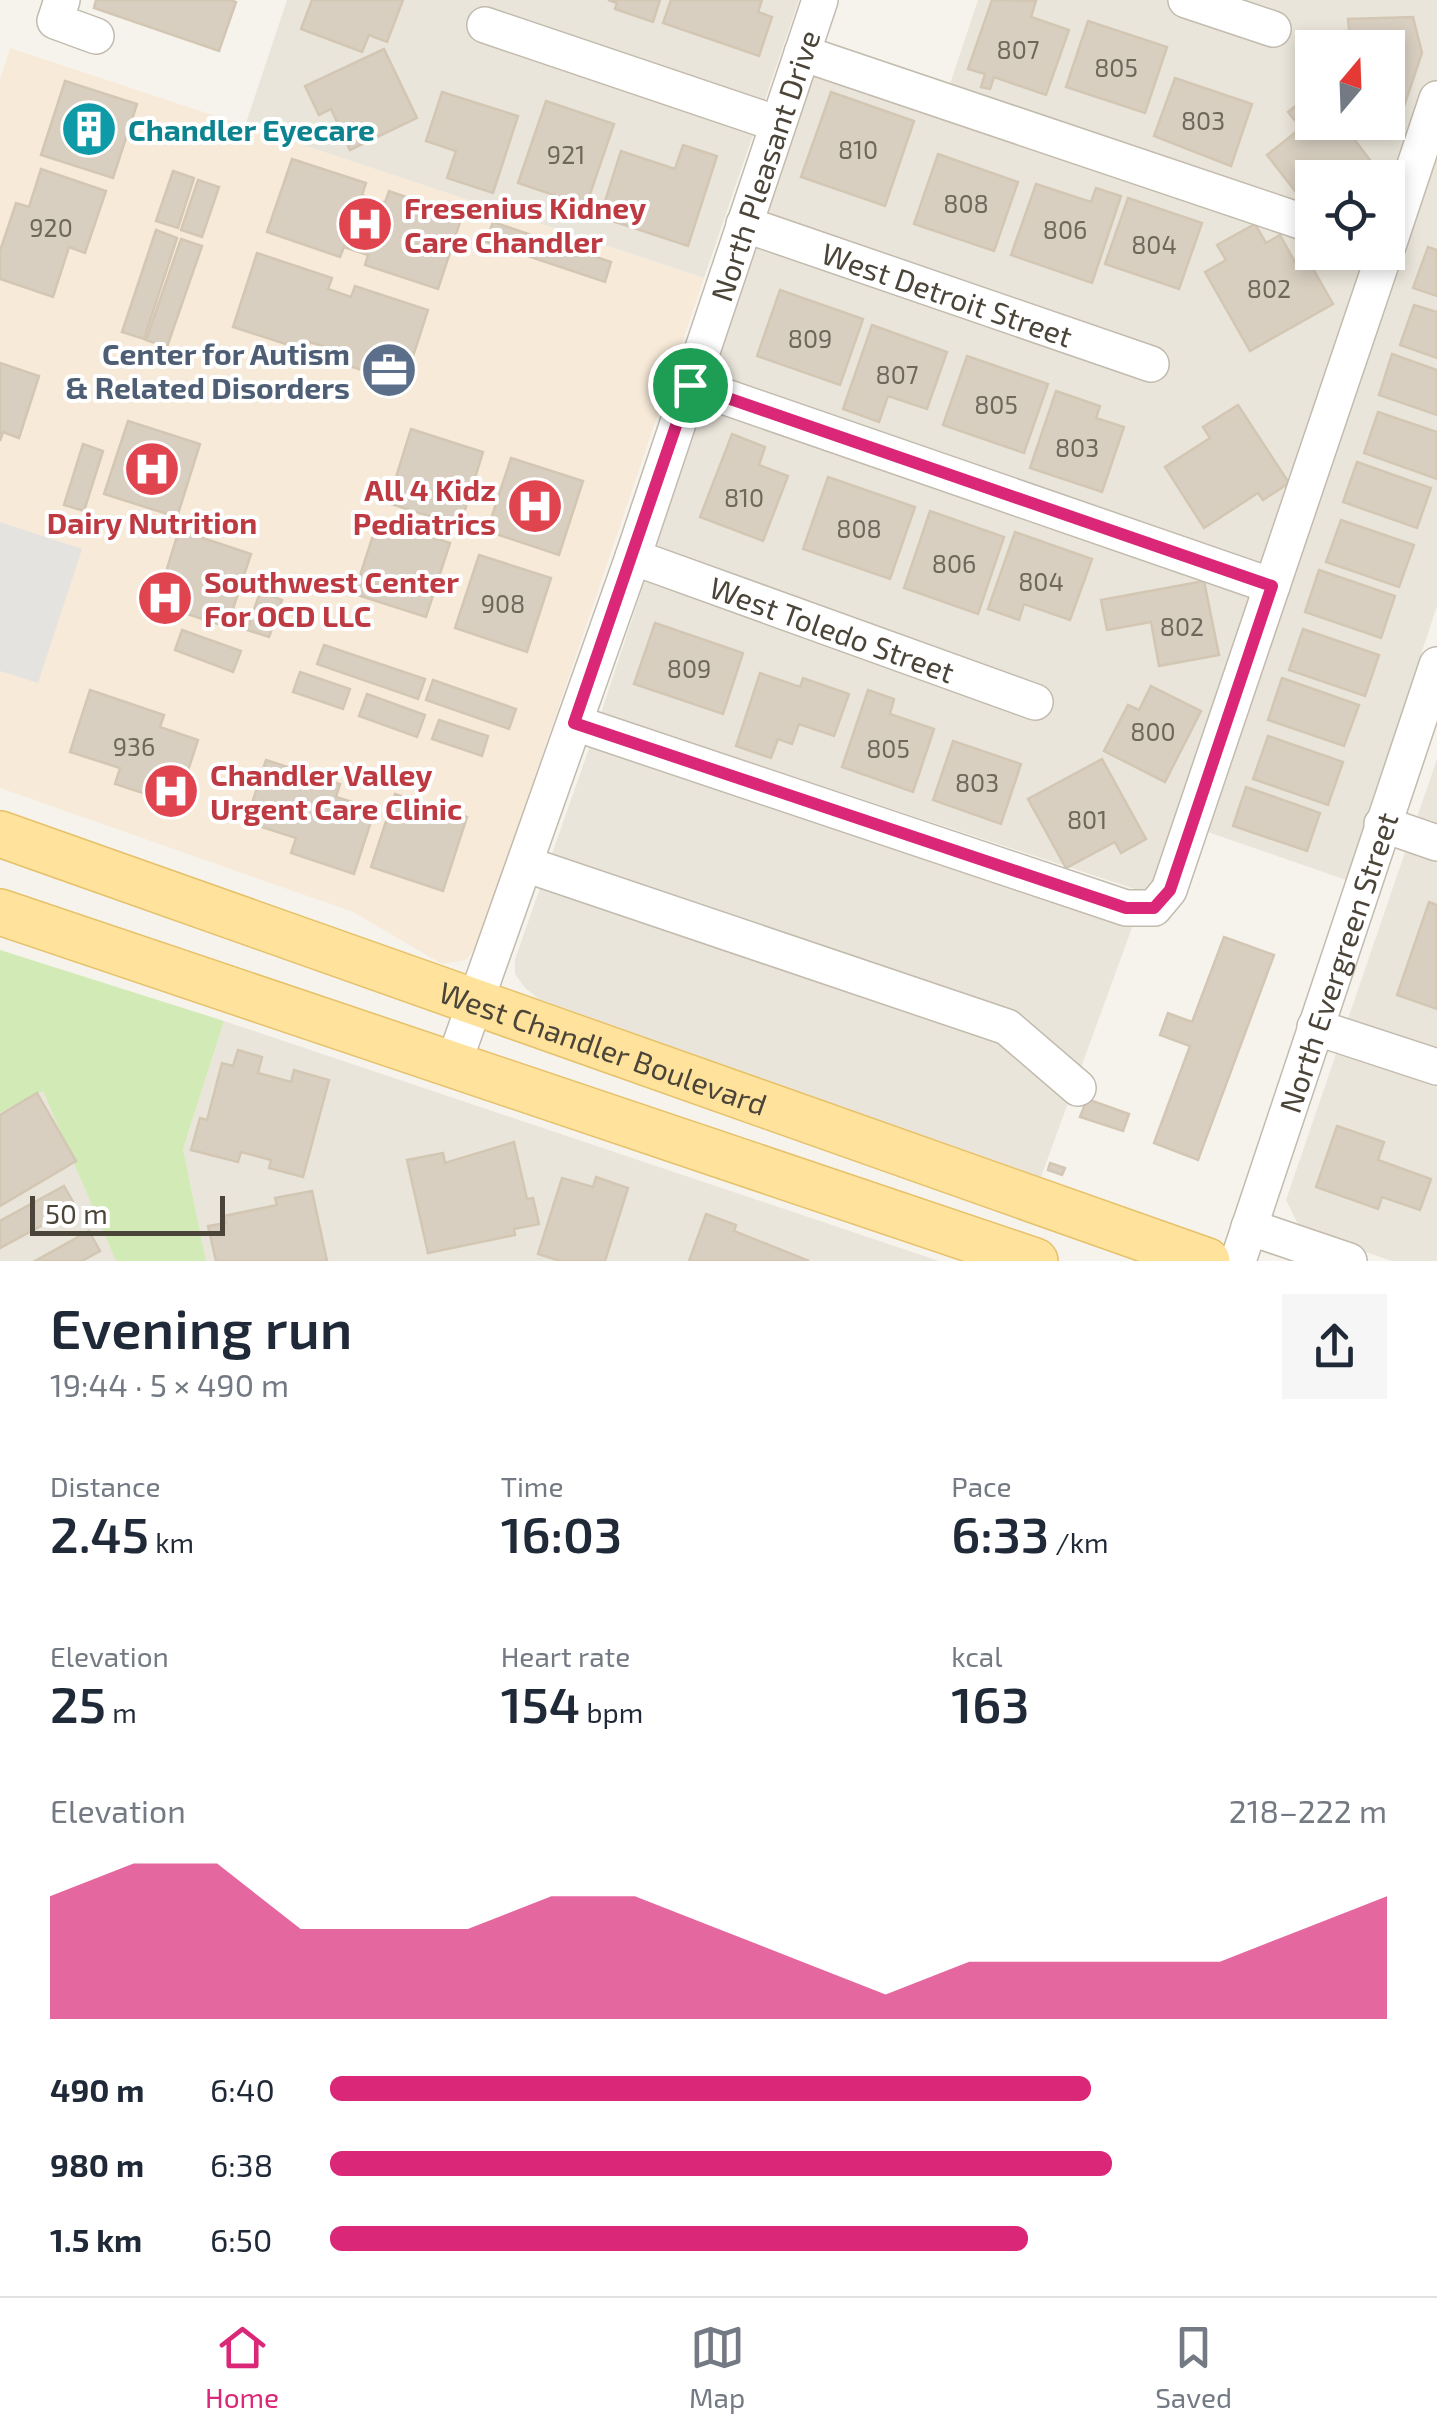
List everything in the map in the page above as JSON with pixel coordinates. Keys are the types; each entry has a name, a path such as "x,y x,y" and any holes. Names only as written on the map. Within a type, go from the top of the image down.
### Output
{"main road":[{"name":"West Chandler Boulevard","path":"0,834 1207,1261"},
{"name":"West Chandler Boulevard","path":"0,912 1035,1261"}],"street":[{"path":"62,0 56,21 96,36"},
{"name":"North Pleasant Drive","path":"453,1065 633,556 820,0"},
{"path":"1186,0 1273,29"},
{"path":"484,25 778,124"},
{"path":"802,53 1295,219"},
{"path":"1405,193 1437,99"},
{"name":"West Detroit Street","path":"744,224 1151,364"},
{"path":"574,723 1126,908 1154,908 1170,890 1379,270"},
{"path":"690,385 1272,586"},
{"name":"West Toledo Street","path":"633,556 1035,702"},
{"name":"North Evergreen Street","path":"1238,1261 1437,665"},
{"path":"1382,824 1437,843"},
{"path":"526,864 1006,1026 1078,1088"},
{"path":"1315,1026 1437,1067"},
{"path":"1249,1228 1348,1261"}],"shaded area":[{"path":"287,0 799,0 704,278 245,126"},
{"path":"978,0 1437,0 1437,606 1346,880 1179,822 1150,894 601,713 822,44 949,87"},
{"path":"10,48 704,278 479,942 466,960 442,964 353,912 0,788 0,79"},
{"path":"0,522 82,549 38,683 0,671"},
{"path":"592,740 1133,925 1041,1177 539,999 525,988 515,974 515,959"},
{"path":"1437,759 1437,1261 1392,1261 1301,1230 1286,1200"},
{"path":"224,1021 939,1261 206,1261 183,1149"},
{"path":"43,1091 116,1261 0,1261 0,1113"}],"green space":[{"path":"0,950 224,1021 183,1149 206,1261 116,1261 43,1091 0,1113"}],"building":[{"path":"96,0 236,2 219,51 94,8"},
{"path":"312,0 403,0 387,42 369,35 362,52 301,29"},
{"path":"608,0 660,0 653,22 615,9 617,3"},
{"path":"671,0 762,0 758,12 772,17 759,56 663,23"},
{"path":"992,0 1036,1 1031,17 1069,30 1046,95 994,77 990,89 981,87 985,74 968,69"},
{"path":"1413,17 1422,53 1405,103 1405,30 1349,30 1348,19"},
{"path":"1088,21 1167,47 1145,113 1066,87"},
{"path":"384,49 417,118 350,150 331,109 319,115 305,86"},
{"path":"1175,78 1252,104 1231,166 1154,136"},
{"name":"Chandler Eyecare","path":"65,81 137,104 113,178 41,155"},
{"path":"442,92 518,116 493,193 447,178 456,151 426,141"},
{"path":"831,92 914,121 885,206 801,177"},
{"path":"546,101 614,124 586,206 518,183"},
{"path":"1295,133 1295,140 1355,140 1370,160 1295,160 1295,191 1267,155"},
{"path":"683,145 717,156 688,246 600,217 621,151 675,169"},
{"path":"938,154 1018,182 994,251 914,224"},
{"name":"Fresenius Kidney Care Chandler","path":"292,159 366,183 362,195 385,203 389,191 462,216 438,289 365,265 368,255 344,247 340,257 267,232"},
{"path":"41,169 106,191 85,253 69,247 53,297 0,279 0,251 16,203 29,207"},
{"path":"173,171 194,178 178,228 156,221"},
{"path":"198,180 219,187 202,237 181,230"},
{"path":"1036,184 1091,202 1096,188 1121,196 1092,283 1011,255"},
{"path":"1128,198 1202,223 1179,289 1105,264"},
{"path":"493,222 611,262 605,282 486,242"},
{"path":"1255,224 1266,243 1280,235 1295,262 1295,270 1314,270 1333,304 1250,351 1205,272 1226,260 1217,245"},
{"path":"156,230 177,238 144,339 122,332"},
{"path":"181,239 202,246 167,347 146,340"},
{"path":"1428,247 1437,250 1437,296 1413,288"},
{"path":"257,253 332,278 328,289 351,297 355,286 428,310 404,384 331,360 334,350 310,342 307,351 233,327"},
{"path":"780,290 863,319 840,385 757,356"},
{"path":"1414,305 1437,312 1437,358 1400,345"},
{"path":"872,325 947,352 927,409 888,396 879,422 843,409"},
{"path":"1392,354 1437,370 1437,415 1379,395"},
{"path":"967,356 1048,384 1024,453 943,425"},
{"path":"0,363 39,376 19,438 3,432 0,441"},
{"path":"1056,391 1100,406 1096,418 1124,427 1102,492 1030,468"},
{"path":"1238,405 1289,483 1263,500 1258,493 1204,528 1165,467 1210,438 1203,427"},
{"path":"1378,412 1437,432 1437,479 1364,453"},
{"name":"Dairy Nutrition","path":"128,421 200,444 177,517 104,494"},
{"path":"411,429 483,452 460,526 388,503"},
{"path":"732,434 765,447 759,465 788,476 763,541 700,517"},
{"path":"83,444 103,451 84,511 64,505"},
{"name":"All 4 Kidz Pediatrics","path":"511,458 583,481 559,555 487,531"},
{"path":"1357,462 1431,488 1417,528 1343,502"},
{"path":"828,477 915,507 890,579 803,549"},
{"path":"930,511 1004,537 978,614 904,588"},
{"path":"378,520 450,543 426,617 354,594"},
{"path":"1341,520 1414,545 1399,587 1326,562"},
{"path":"179,530 251,554 227,627 156,604"},
{"path":"1015,532 1092,559 1070,620 1024,604 1019,620 988,609"},
{"path":"479,555 551,578 527,652 455,628"},
{"path":"1319,570 1395,596 1381,638 1305,612"},
{"path":"1204,581 1219,655 1159,666 1151,622 1107,630 1101,600"},
{"path":"260,592 282,600 269,637 247,630"},
{"path":"655,623 743,653 723,714 634,684"},
{"path":"1303,629 1379,655 1365,696 1289,670"},
{"path":"182,630 241,651 233,672 175,650"},
{"path":"324,645 425,679 418,699 317,664"},
{"path":"300,672 350,689 343,709 293,692"},
{"path":"760,673 800,687 803,678 849,694 834,736 799,724 792,744 778,739 771,758 736,746"},
{"path":"1282,678 1359,705 1344,746 1268,720"},
{"path":"433,680 516,709 509,729 426,700"},
{"path":"1151,686 1201,711 1165,782 1104,751 1128,705 1139,710"},
{"path":"90,690 164,715 160,727 198,740 177,804 115,784 120,768 70,752"},
{"path":"868,690 894,699 890,714 934,729 913,792 842,767"},
{"path":"367,694 425,715 417,737 359,716"},
{"path":"439,720 488,736 482,756 432,739"},
{"path":"1268,736 1343,762 1328,805 1253,779"},
{"path":"953,741 1021,764 1001,824 933,800"},
{"path":"1102,759 1146,839 1121,853 1115,842 1066,868 1028,799"},
{"path":"266,760 340,784 336,797 375,809 354,874 291,853 296,838 246,822"},
{"path":"1246,787 1320,813 1307,851 1233,826"},
{"path":"395,794 467,817 443,891 371,867"},
{"path":"1429,902 1437,905 1437,1009 1397,995"},
{"path":"1224,937 1274,955 1198,1160 1154,1143 1190,1046 1160,1035 1168,1013 1192,1022"},
{"path":"238,1050 262,1057 258,1073 291,1082 294,1070 329,1080 303,1177 269,1168 271,1160 241,1152 238,1162 191,1150 200,1118 207,1120 222,1063 233,1066"},
{"path":"37,1093 76,1161 0,1206 0,1115"},
{"path":"1087,1099 1129,1114 1123,1131 1080,1117"},
{"path":"1337,1126 1384,1142 1378,1160 1431,1179 1420,1210 1382,1197 1378,1209 1316,1187"},
{"path":"514,1142 527,1199 533,1198 539,1224 514,1229 515,1235 428,1253 407,1160 443,1153 445,1163"},
{"path":"1050,1163 1065,1168 1062,1175 1048,1170"},
{"path":"596,1177 628,1188 605,1261 560,1261 538,1254 562,1178 593,1187"},
{"path":"64,1186 76,1207 0,1248 0,1221"},
{"path":"312,1191 327,1261 216,1261 208,1226 226,1223 224,1216 277,1205 275,1198"},
{"path":"706,1214 736,1225 734,1231 809,1261 689,1261"},
{"path":"89,1231 100,1251 82,1261 35,1261"}],"place":[{"name":"Chandler Eyecare","path":"89,129"},
{"name":"Fresenius Kidney Care Chandler","path":"365,224"},
{"name":"Center for Autism & Related Disorders","path":"389,370"},
{"name":"Dairy Nutrition","path":"152,469"},
{"name":"All 4 Kidz Pediatrics","path":"535,506"},
{"name":"Southwest Center For OCD LLC","path":"165,598"},
{"name":"Chandler Valley Urgent Care Clinic","path":"171,791"}],"route":[{"path":"690,385 1272,586 1170,890 1154,908 1126,908 574,723 690,385"}]}
